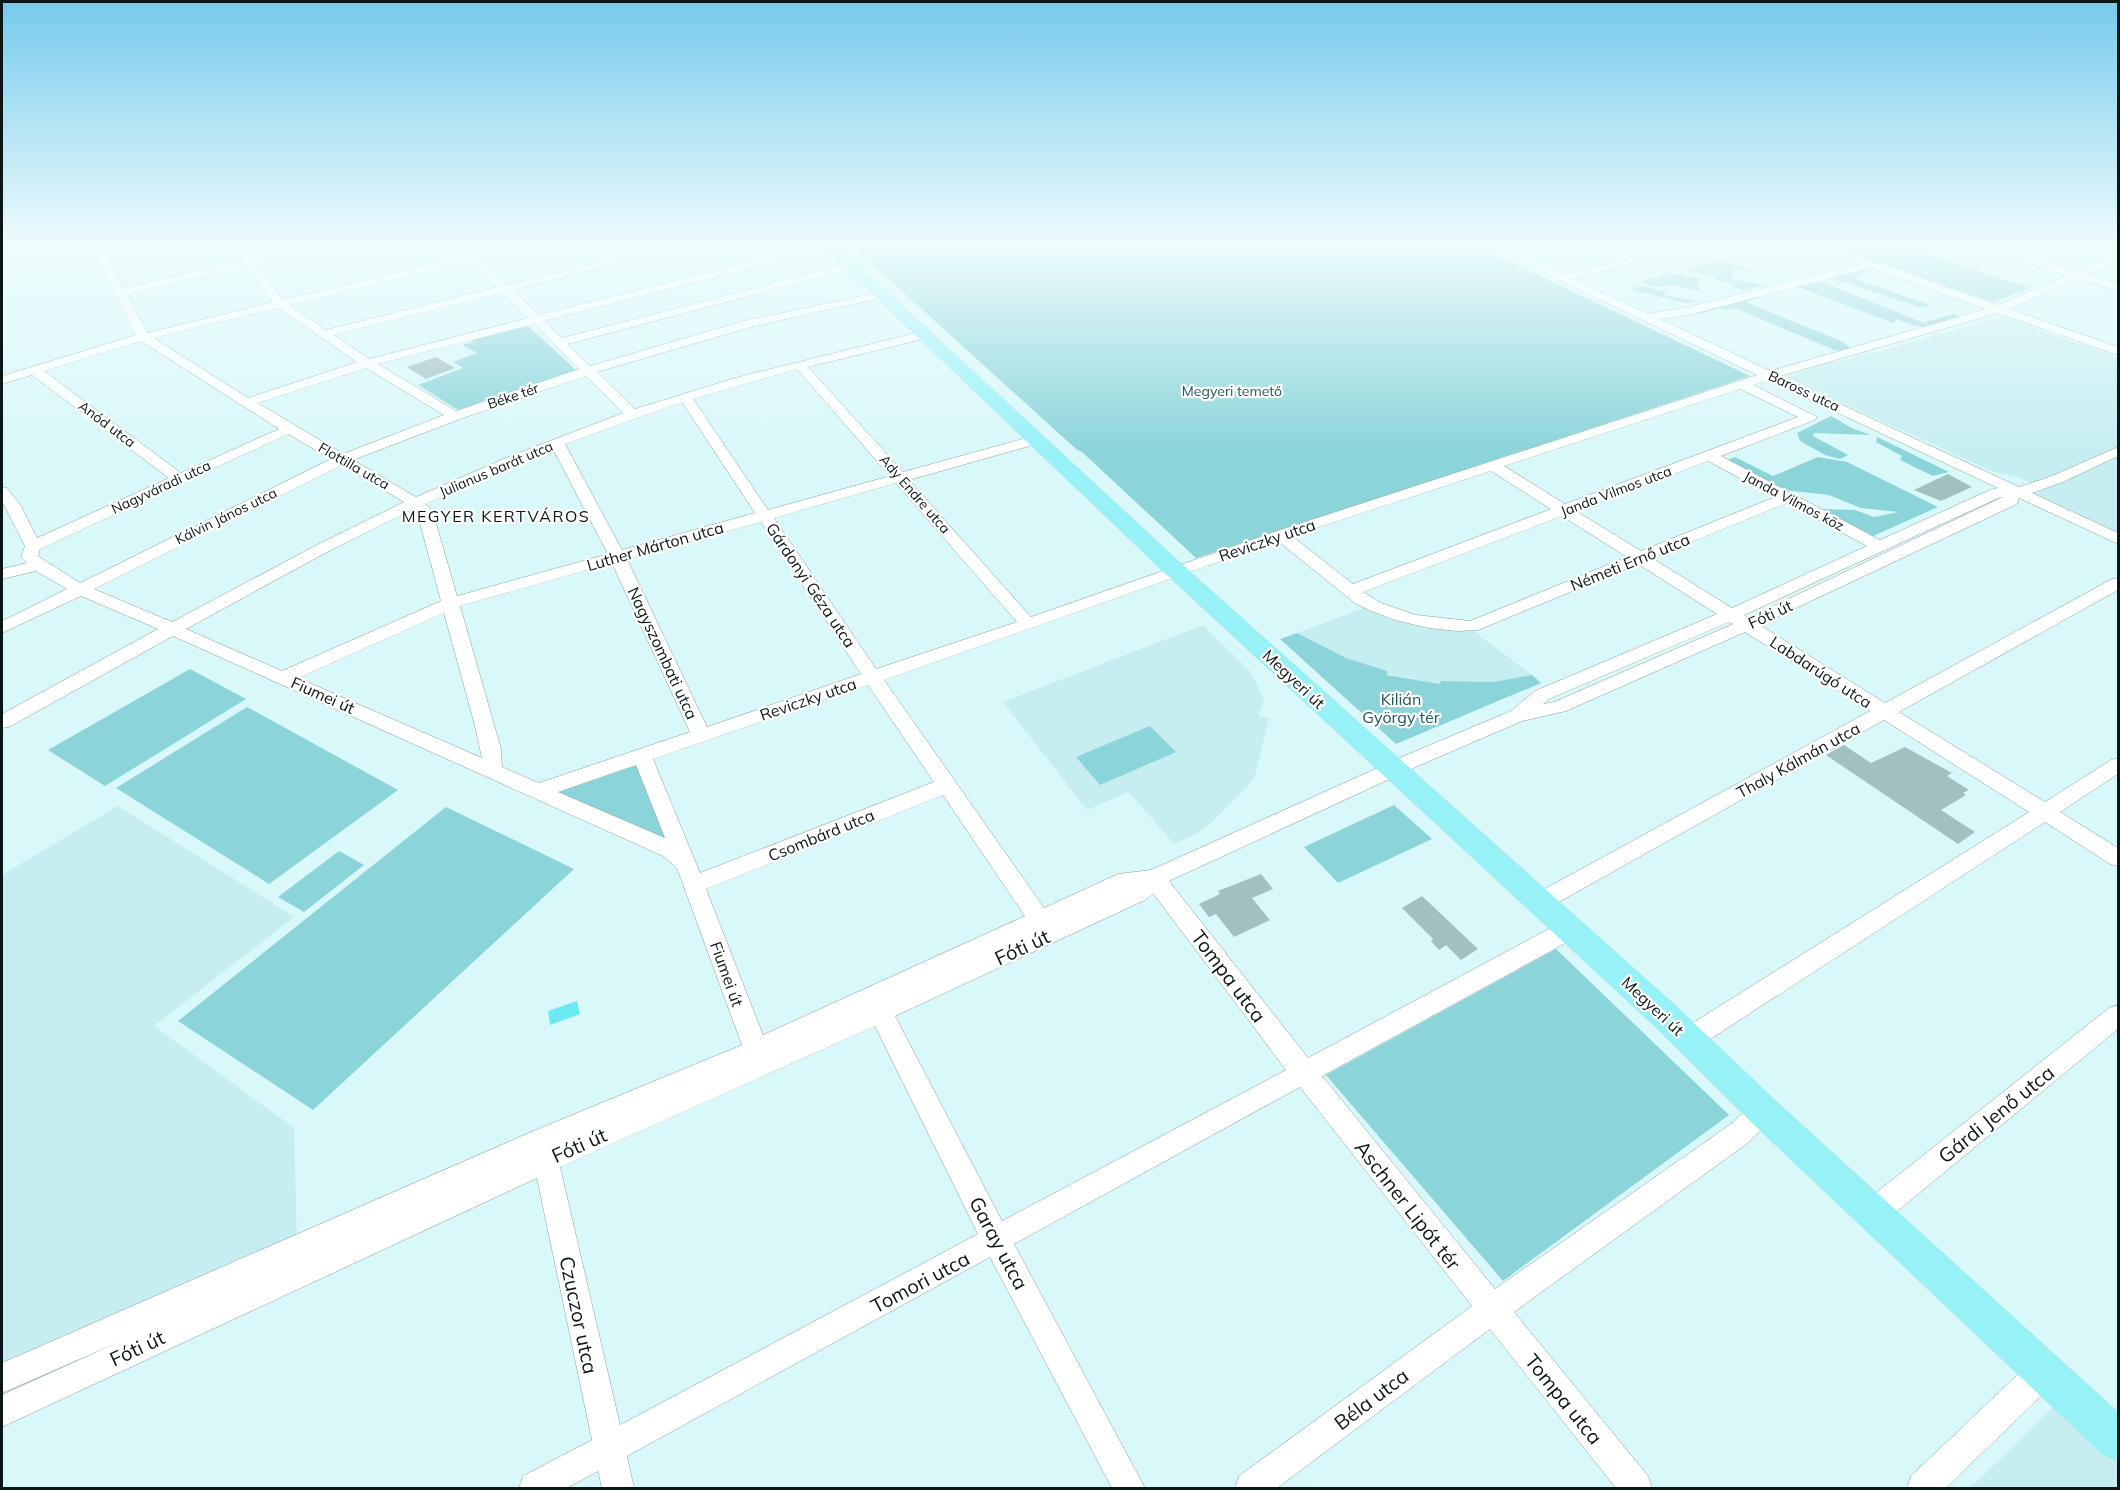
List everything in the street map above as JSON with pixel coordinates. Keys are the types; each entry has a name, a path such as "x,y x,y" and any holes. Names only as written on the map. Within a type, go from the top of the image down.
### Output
{"main road":[{"name":"Megyeri út","path":"901,314 1176,571 1689,1039 1762,1111 2045,1370 2118,1440"}],"street":[{"path":"131,314 143,337"},
{"path":"2,380 143,337 240,314"},
{"path":"294,314 367,363 455,416"},
{"path":"324,334 404,314"},
{"path":"529,314 632,414"},
{"path":"245,402 367,363 560,314"},
{"path":"558,343 670,314"},
{"path":"587,371 748,324 796,314"},
{"name":"Baross utca","path":"1637,314 2013,494 2118,539"},
{"path":"1647,318 1673,314"},
{"name":"Reviczky utca","path":"538,791 873,678 1280,535 1769,375 1982,314"},
{"path":"2016,314 2118,351"},
{"name":"Julianus barát utca","path":"2,723 322,548 415,503 557,443 632,414 685,397 801,365 924,335"},
{"name":"Flottilla utca","path":"143,337 289,429 415,503 424,512 452,603 490,742 492,771"},
{"path":"2106,346 2118,341"},
{"name":"Ady Endre utca","path":"801,365 1028,624"},
{"name":"Anód utca","path":"34,370 180,479"},
{"name":"Béke tér","path":"455,416 587,371"},
{"name":"Janda Vilmos utca","path":"1350,591 1810,417 1741,384"},
{"name":"Gárdonyi Géza utca","path":"685,397 873,678 1040,920"},
{"name":"Kálvin János utca","path":"2,628 343,459 455,416"},
{"name":"Nagyváradi utca","path":"33,546 289,429"},
{"name":"Luther Márton utca","path":"284,677 452,603 1035,440"},
{"name":"Nagyszombati utca","path":"557,443 617,556 701,735"},
{"name":"Fóti út","path":"1517,716 1542,695 1730,615 1995,493 2013,494 2060,477 2118,450"},
{"name":"Janda Vilmos köz","path":"1710,456 1879,546"},
{"name":"Labdarúgó utca","path":"1493,466 2118,858"},
{"path":"2,491 13,506 33,546 29,557 39,565"},
{"name":"Fóti út","path":"2,1378 543,1150 876,1004 1137,894 1154,878 1393,769 1517,716 1559,707 1746,625 2012,501 2013,494"},
{"name":"Németi Ernő utca","path":"1350,591 1376,608 1407,619 1437,625 1472,626 1788,497"},
{"path":"1280,535 1350,591"},
{"path":"2,574 39,565"},
{"name":"Fiumei út","path":"39,565 82,588 174,630 659,843 671,850 690,875"},
{"name":"Thaly Kálmán utca","path":"1540,902 2118,583"},
{"name":"Fiumei út","path":"642,755 756,1050"},
{"path":"1689,1039 1749,1003 2118,765"},
{"name":"Csombárd utca","path":"690,875 947,785"},
{"name":"Fóti út","path":"2,1411 756,1050 876,1004 1040,920 1126,880 1154,878"},
{"name":"Tompa utca","path":"1154,878 1304,1073"},
{"path":"1304,1073 1570,929"},
{"name":"Garay utca","path":"876,1004 997,1241 1129,1488"},
{"name":"Gárdi Jenő utca","path":"1873,1213 2118,1015"},
{"name":"Tomori utca","path":"535,1488 997,1241 1304,1073"},
{"name":"Aschner Lipót tér","path":"1304,1073 1491,1310"},
{"path":"1491,1310 1740,1133 1762,1111"},
{"name":"Czuczor utca","path":"543,1150 618,1488"},
{"name":"Tompa utca","path":"1491,1310 1636,1488"},
{"name":"Béla utca","path":"1251,1488 1491,1310"},
{"path":"1923,1488 2045,1370"}],"shaded area":[{"path":"2003,317 2118,358 2118,536 2030,496 2045,489 2015,476 1994,472 1786,377 1829,362 1839,362"},
{"path":"1364,608 1415,626 1449,631 1472,630 1532,675 1494,682 1441,681 1441,684 1386,674 1387,671 1346,658 1297,633"},
{"path":"1203,625 1250,671 1264,699 1258,716 1269,718 1254,779 1212,822 1195,834 1174,844 1129,792 1087,810 1003,702"},
{"path":"118,806 294,917 154,1026 294,1128 298,1285 2,1424 2,875"},
{"path":"577,1001 580,1014 550,1025 548,1011"},
{"path":"2078,1375 2118,1411 2118,1488 1970,1488 2046,1415"}],"green space":[{"name":"Megyeri temető","path":"927,314 1619,314 1750,376 1196,558 1082,452"},
{"path":"1748,314 1774,314 1841,341 1851,348 1840,351"},
{"path":"1868,314 1900,314 1929,325 1924,322 1954,314 1964,318 1923,327 1897,319 1893,323"},
{"path":"527,325 576,370 460,411 418,385 463,368 453,362 477,353 462,345 473,342 472,339"},
{"path":"1831,416 1852,428 1871,435 1814,433 1813,436 1848,455 1840,459 1825,455 1800,441 1797,433"},
{"path":"1877,437 1949,472 1933,476 1900,460 1902,456 1876,442"},
{"path":"1735,457 1773,476 1818,457 1847,462 1938,507 1873,536 1822,509 1855,510 1874,517 1899,512 1861,508 1829,495 1784,490 1728,460"},
{"name":"Kilián György tér","path":"1297,633 1346,658 1387,671 1387,675 1440,684 1441,681 1494,682 1532,675 1541,683 1396,744 1280,639"},
{"path":"190,669 246,699 105,786 48,750"},
{"path":"247,707 398,790 269,884 116,788"},
{"path":"1150,726 1176,752 1100,785 1076,757"},
{"path":"642,755 672,830 659,843 538,791"},
{"path":"1394,805 1432,839 1338,883 1304,847"},
{"path":"446,807 574,869 313,1110 178,1021"},
{"path":"339,851 364,865 304,912 278,897"},
{"path":"1556,949 1729,1115 1503,1281 1326,1075"}],"building":[{"path":"436,357 455,368 426,379 407,367"},
{"path":"1948,474 1972,487 1941,501 1914,490"},
{"path":"1844,745 1871,763 1905,747 1952,773 1947,776 1969,790 1963,793 1966,795 1941,810 1975,832 1958,844 1826,755"},
{"path":"1261,874 1273,889 1252,898 1270,920 1234,937 1216,914 1209,917 1199,904 1220,894 1218,891"},
{"path":"1422,896 1478,949 1461,960 1446,945 1439,950 1431,941 1433,939 1402,908"}],"district":[{"name":"MEGYER KERTVÁROS","path":"496,516"}]}
